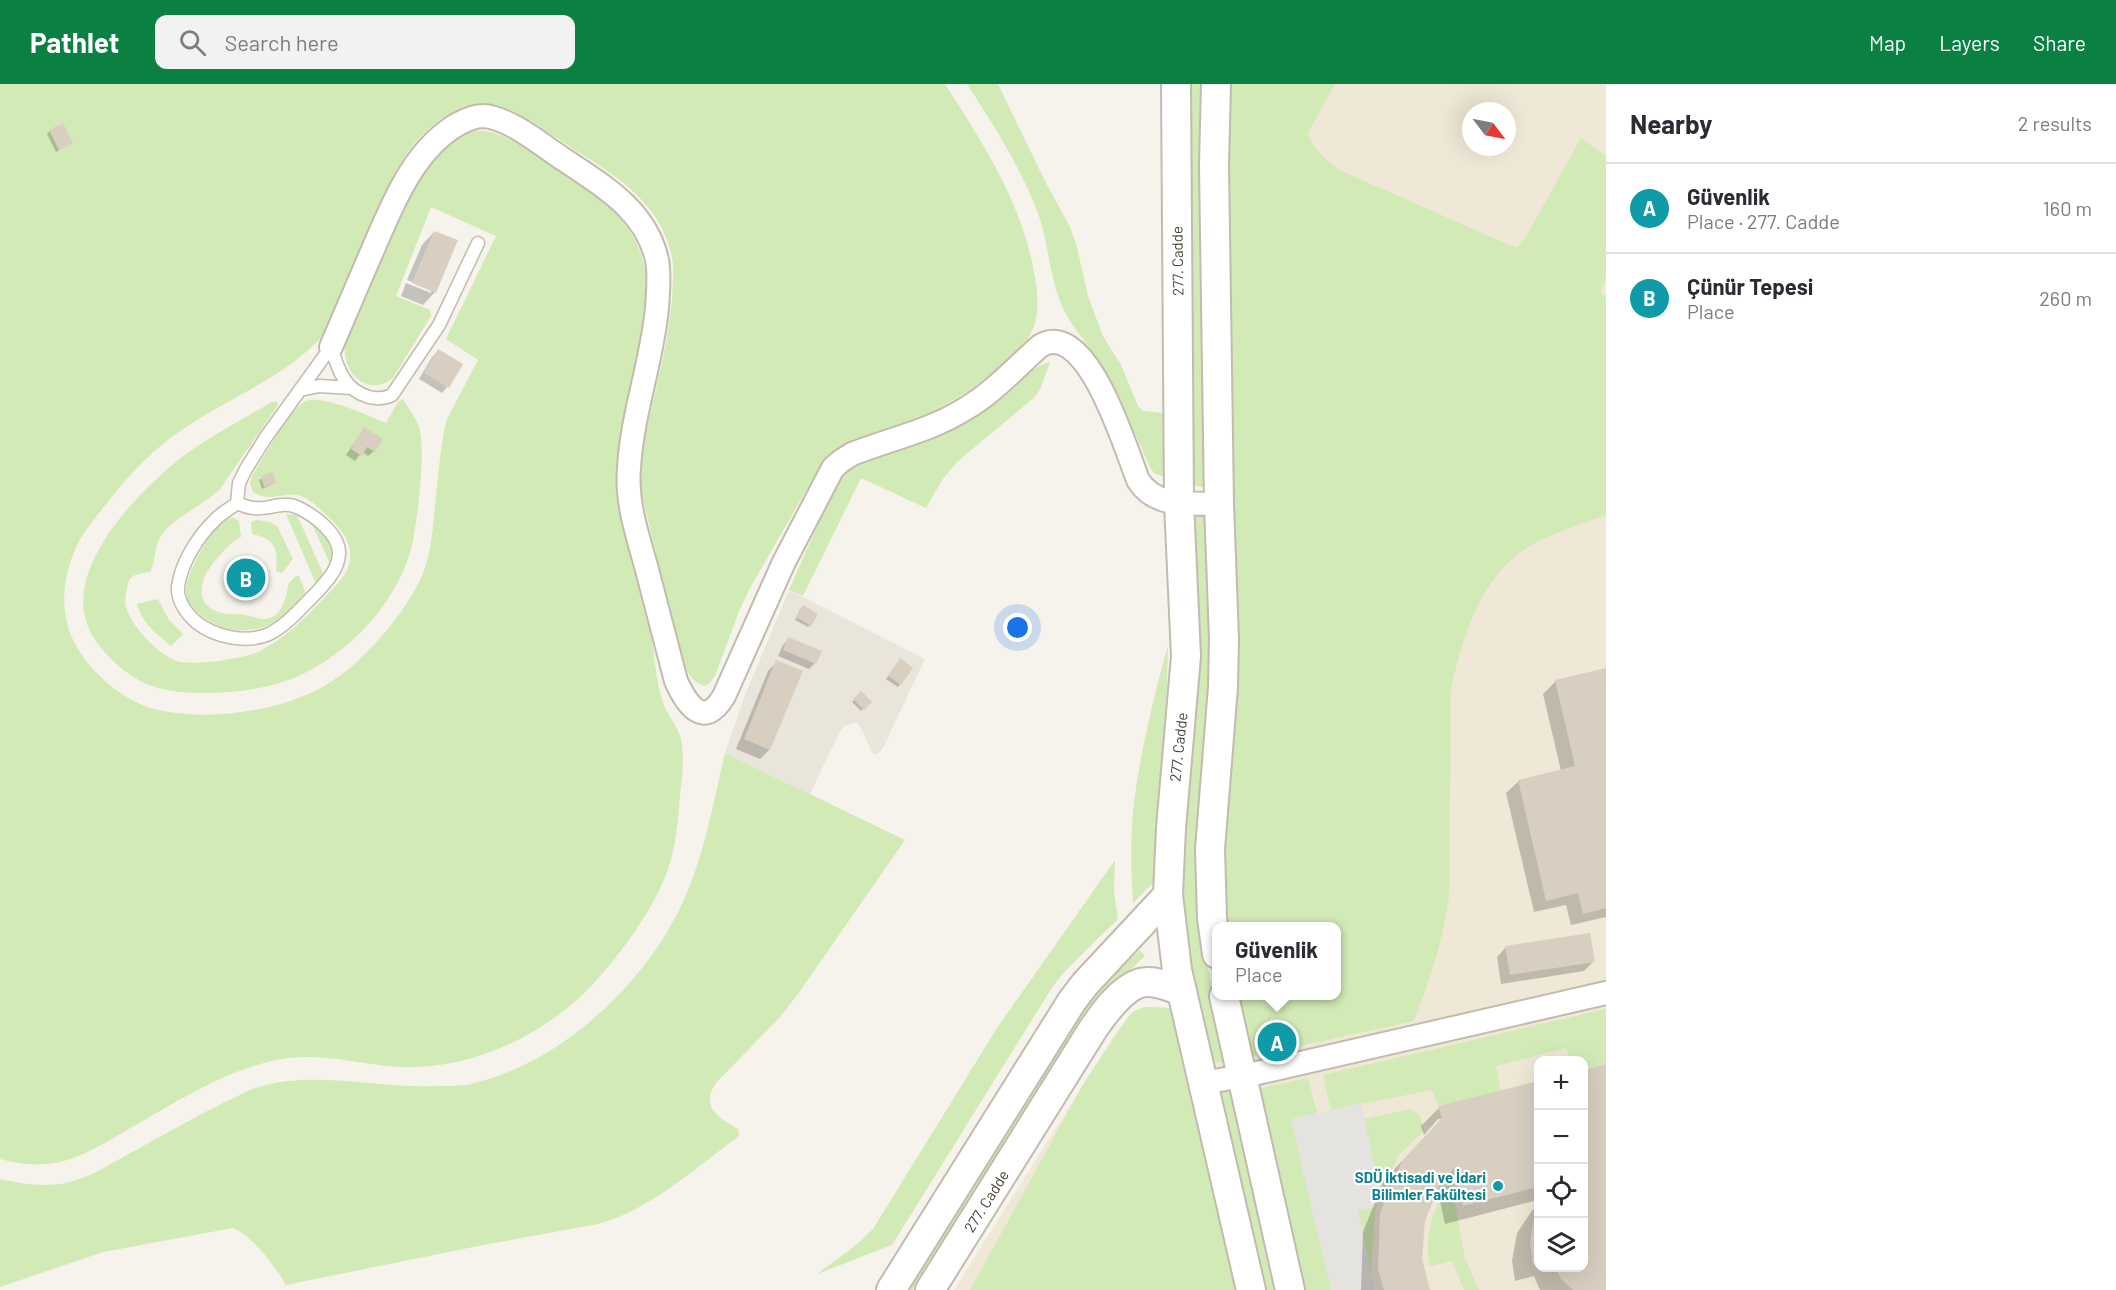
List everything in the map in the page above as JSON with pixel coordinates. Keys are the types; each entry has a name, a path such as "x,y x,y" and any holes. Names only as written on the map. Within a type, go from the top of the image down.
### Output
{"street":[{"path":"1167,84 1175,98"},
{"path":"1214,922 1210,880 1212,819 1224,663 1219,504 1214,165 1216,84"},
{"name":"277. Cadde","path":"930,1290 1107,1010 1125,992 1140,983 1154,983 1182,991 1177,970 1168,895 1170,828 1185,657 1179,502 1175,98"},
{"path":"331,347 390,212 407,179 438,138 466,120 476,116 486,116 509,125 621,199 641,224 656,258 659,275 654,337 630,448 628,471 632,514 676,681 684,699 690,706 706,713 718,706 724,696 784,562 833,468 852,454 937,424 966,409 1048,340 1059,341 1079,356 1106,396 1143,488 1158,499 1219,504"},
{"path":"891,1290 1072,1001 1168,895"},
{"path":"1182,991 1251,1290"},
{"path":"1203,1083 1606,993"},
{"path":"1225,1000 1290,1290"}],"lane":[{"path":"331,347 338,370 344,381 352,388 372,398 385,398 392,395 439,325 478,243"},
{"path":"237,503 254,508 284,504 300,508 332,534 339,553 335,569 314,595 283,624 268,634 254,637 232,637 204,628 185,610 178,597 183,570 200,537 216,519 237,503 239,483 246,469 266,436 331,347"},
{"path":"300,390 319,386 352,388"}],"shaded area":[{"path":"1225,84 1606,84 1606,1290 954,1290 1115,1034 1136,1010 1156,1007 1186,1009 1291,1000 1341,1000 1341,922 1336,922"},
{"path":"789,590 925,659 882,750 873,754 856,722 845,726 839,733 810,794 725,753 745,695"},
{"path":"1361,1103 1381,1196 1377,1206 1358,1211 1375,1290 1331,1290 1291,1119"}],"green space":[{"path":"0,84 945,84 988,153 1011,200 1029,250 1037,299 1037,314 1030,335 1001,366 944,406 904,425 852,443 829,458 818,470 750,588 715,676 710,683 704,686 690,676 678,649 641,490 642,452 671,313 673,267 667,239 649,208 609,172 515,112 495,105 472,105 450,114 429,128 413,145 392,180 324,334 286,368 195,421 154,452 118,489 77,545 65,583 67,622 77,647 91,667 120,693 154,709 196,715 265,708 287,702 326,685 354,664 381,637 405,606 422,576 430,546 447,419 478,360 446,339 496,236 431,207 396,296 430,310 431,316 393,378 385,383 369,385 362,382 355,377 346,362 345,348 349,334 383,252 415,187 434,160 453,140 472,131 483,131 508,138 533,152 579,182 616,213 635,240 645,271 647,289 644,329 623,428 624,522 649,622 656,675 666,709 681,739 683,767 671,860 652,904 627,943 584,994 551,1021 530,1034 485,1054 437,1065 388,1066 318,1057 276,1060 220,1079 76,1157 56,1163 41,1164 0,1159"},
{"path":"967,84 998,84 1070,227 1088,296 1103,336 1121,365 1138,406 1143,411 1163,413 1164,477 1154,473 1150,467 1109,379 1066,314 1056,290 1042,226 1031,196 1006,147"},
{"path":"1191,84 1203,84 1205,483 1202,487 1192,483"},
{"path":"1225,84 1335,84 1308,133 1313,145 1322,156 1344,172 1516,248 1523,242 1581,138 1606,156 1606,279 1601,293 1606,297 1606,515 1541,540 1515,557 1500,571 1488,588 1469,625 1451,687 1449,897 1435,960 1414,1021 1285,1049 1282,1032 1269,1034 1272,1052 1250,1057 1237,1000 1341,1000 1341,922 1225,922 1222,896"},
{"path":"1050,362 1035,397 957,462 942,480 926,508 861,478 803,596 789,590 836,483 844,472 853,466 929,439 958,426 972,418 1032,370"},
{"path":"403,399 418,424 421,437 421,480 414,535 408,559 383,606 345,647 323,663 276,684 261,688 206,693 169,690 138,680 110,658 98,644 86,620 84,596 89,571 101,546 117,522 135,500 172,465 196,447 272,402 277,402 278,405 220,489 172,524 161,536 150,572 131,578 125,602 129,615 145,638 166,656 181,662 218,661 255,653 273,644 293,629 345,574 349,564 349,545 332,520 310,501 295,495 266,497 253,492 250,484 252,476 292,413 306,401 323,400 334,403 386,423 398,402"},
{"path":"286,514 297,515 324,575 316,584"},
{"path":"1197,516 1206,516 1213,636 1202,922 1212,1000 1215,1000 1227,1059 1224,1062 1214,1063 1190,970 1182,891 1185,808 1199,667 1200,633 1194,521"},
{"path":"232,517 239,521 241,537 223,552 209,569 201,592 206,605 224,614 241,614 264,619 275,616 279,612 288,584 296,576 299,576 305,591 302,599 292,609 261,628 238,630 216,624 197,612 187,598 187,581 202,549 217,527"},
{"path":"257,520 270,522 277,526 293,559 282,573 276,571 276,551 271,542 252,534 251,522"},
{"path":"312,524 329,542 333,553 331,566"},
{"path":"158,599 169,620 183,634 171,646 146,622 137,604"},
{"path":"1168,645 1153,883 1133,903 1131,852 1134,802 1148,723"},
{"path":"725,753 905,840 798,994 780,1017 716,1083 710,1099 711,1105 718,1116 738,1129 739,1136 672,1187 635,1209 598,1224 286,1285 256,1245 233,1228 103,1252 0,1287 0,1179 43,1185 77,1180 255,1088 299,1080 414,1086 466,1085 501,1075 536,1059 569,1038 600,1013 627,985 652,955 672,923 688,890 700,856"},
{"path":"1115,860 1114,890 1118,919 1066,970 1053,986 892,1245 817,1274 856,1245 873,1229 997,1028"},
{"path":"1140,950 1145,956 1093,1005 1080,1022 913,1290 905,1288 1087,1001"},
{"path":"1145,1007 1170,1008 1235,1290 970,1290 1084,1083 1129,1016"},
{"path":"1606,1009 1606,1064 1588,1069 1588,1056 1569,1056 1566,1048 1534,1056 1496,1066 1501,1091 1438,1106 1432,1090 1331,1110 1323,1075"},
{"path":"1308,1078 1317,1113 1291,1119 1331,1290 1303,1290 1257,1089"},
{"path":"1217,1088 1233,1088 1278,1290 1264,1290"},
{"path":"1411,1109 1420,1115 1424,1130 1398,1156 1381,1196 1364,1119"},
{"path":"1451,1182 1465,1258 1479,1290 1464,1290 1452,1261 1430,1266 1429,1233 1435,1211"},
{"path":"1377,1206 1375,1213 1371,1273 1358,1211"}],"building":[{"path":"63,123 73,143 59,150 49,130"},
{"path":"434,231 458,240 436,293 412,283"},
{"path":"438,349 463,364 449,388 424,373"},
{"path":"364,427 383,439 375,452 367,447 362,456 351,449"},
{"path":"273,472 276,483 264,487 261,476"},
{"path":"803,605 818,614 811,626 796,617"},
{"path":"788,637 822,651 816,664 783,650"},
{"path":"900,658 913,668 901,685 888,676"},
{"path":"776,660 803,671 770,750 744,739"},
{"path":"1606,668 1606,908 1583,914 1578,893 1546,901 1518,780 1575,766 1555,680"},
{"path":"861,691 872,702 864,710 853,699"},
{"path":"1590,933 1595,962 1510,975 1505,946"},
{"path":"1279,1036 1281,1046 1275,1047 1273,1037"},
{"path":"1606,1064 1606,1290 1573,1290 1561,1279 1558,1272 1588,1272 1588,1069"},
{"name":"SDÜ İktisadi ve İdari Bilimler Fakültesi","path":"1534,1082 1534,1188 1463,1206 1454,1168 1439,1186 1425,1221 1422,1259 1430,1290 1384,1290 1378,1269 1380,1213 1402,1161 1442,1118 1438,1106"},
{"path":"1534,1219 1533,1264 1530,1242"}],"place":[{"name":"Çünür Tepesi","path":"246,578"},
{"name":"Güvenlik","path":"1277,1042"},
{"name":"SDÜ İktisadi ve İdari Bilimler Fakültesi","path":"1498,1186"}]}
